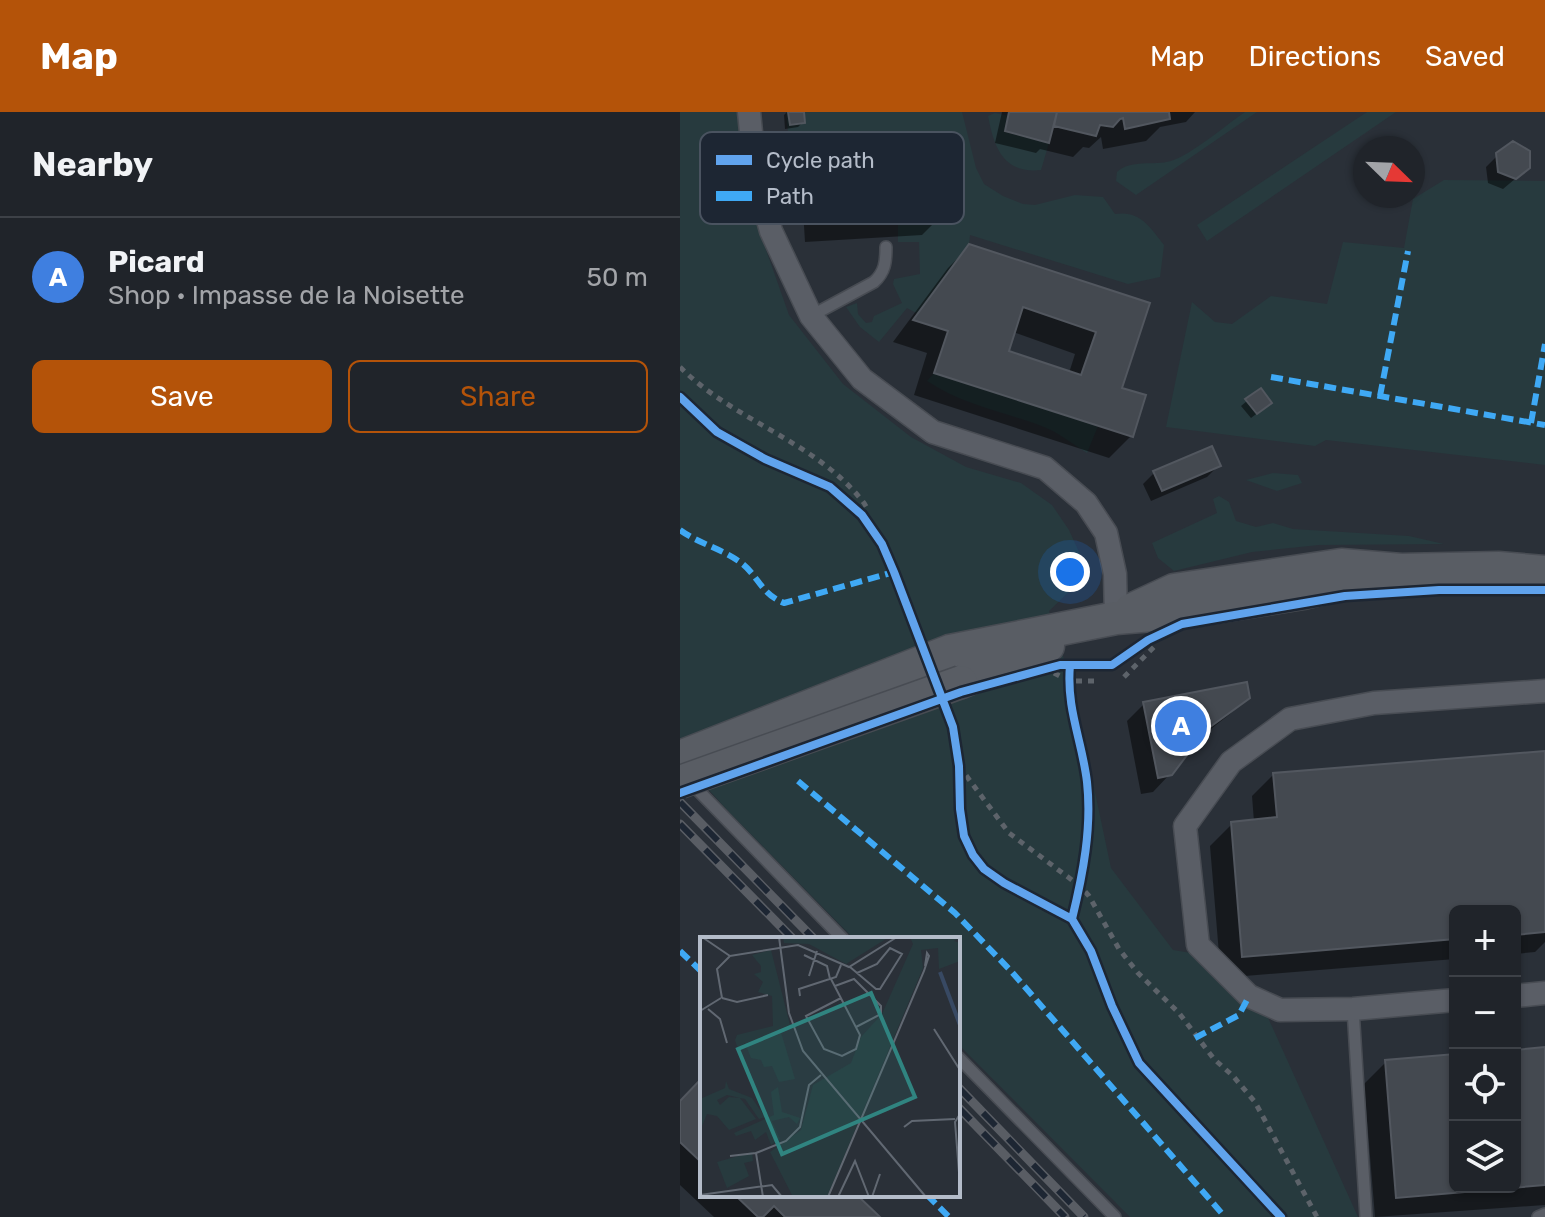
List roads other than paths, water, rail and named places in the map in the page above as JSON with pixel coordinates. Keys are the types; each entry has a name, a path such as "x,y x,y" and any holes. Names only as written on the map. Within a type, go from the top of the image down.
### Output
{"main road":[{"path":"680,757 950,651 1116,618 1177,613 1303,593 1401,570 1498,568 1545,572"},
{"path":"680,782 961,682 1116,618"}],"street":[{"path":"749,112 751,132"},
{"path":"769,224 811,316 862,379 933,432 1045,468 1086,503 1106,533 1115,574 1116,618"},
{"path":"1449,1001 1353,1009 1280,1010 1249,996 1198,945 1185,826 1231,762 1290,719 1374,703 1545,691"},
{"path":"1521,995 1545,993"}],"lane":[{"path":"811,316 882,275 886,247"},
{"path":"680,772 841,937"},
{"path":"1353,1009 1366,1217"},
{"path":"960,1059 1115,1217"},
{"path":"1538,1217 1545,1214"}],"railway":[{"path":"680,802 812,937"},
{"path":"680,824 791,937"},
{"path":"960,1089 1084,1217"},
{"path":"960,1109 1065,1217"}],"place":[{"name":"Picard","path":"1181,726"}]}
